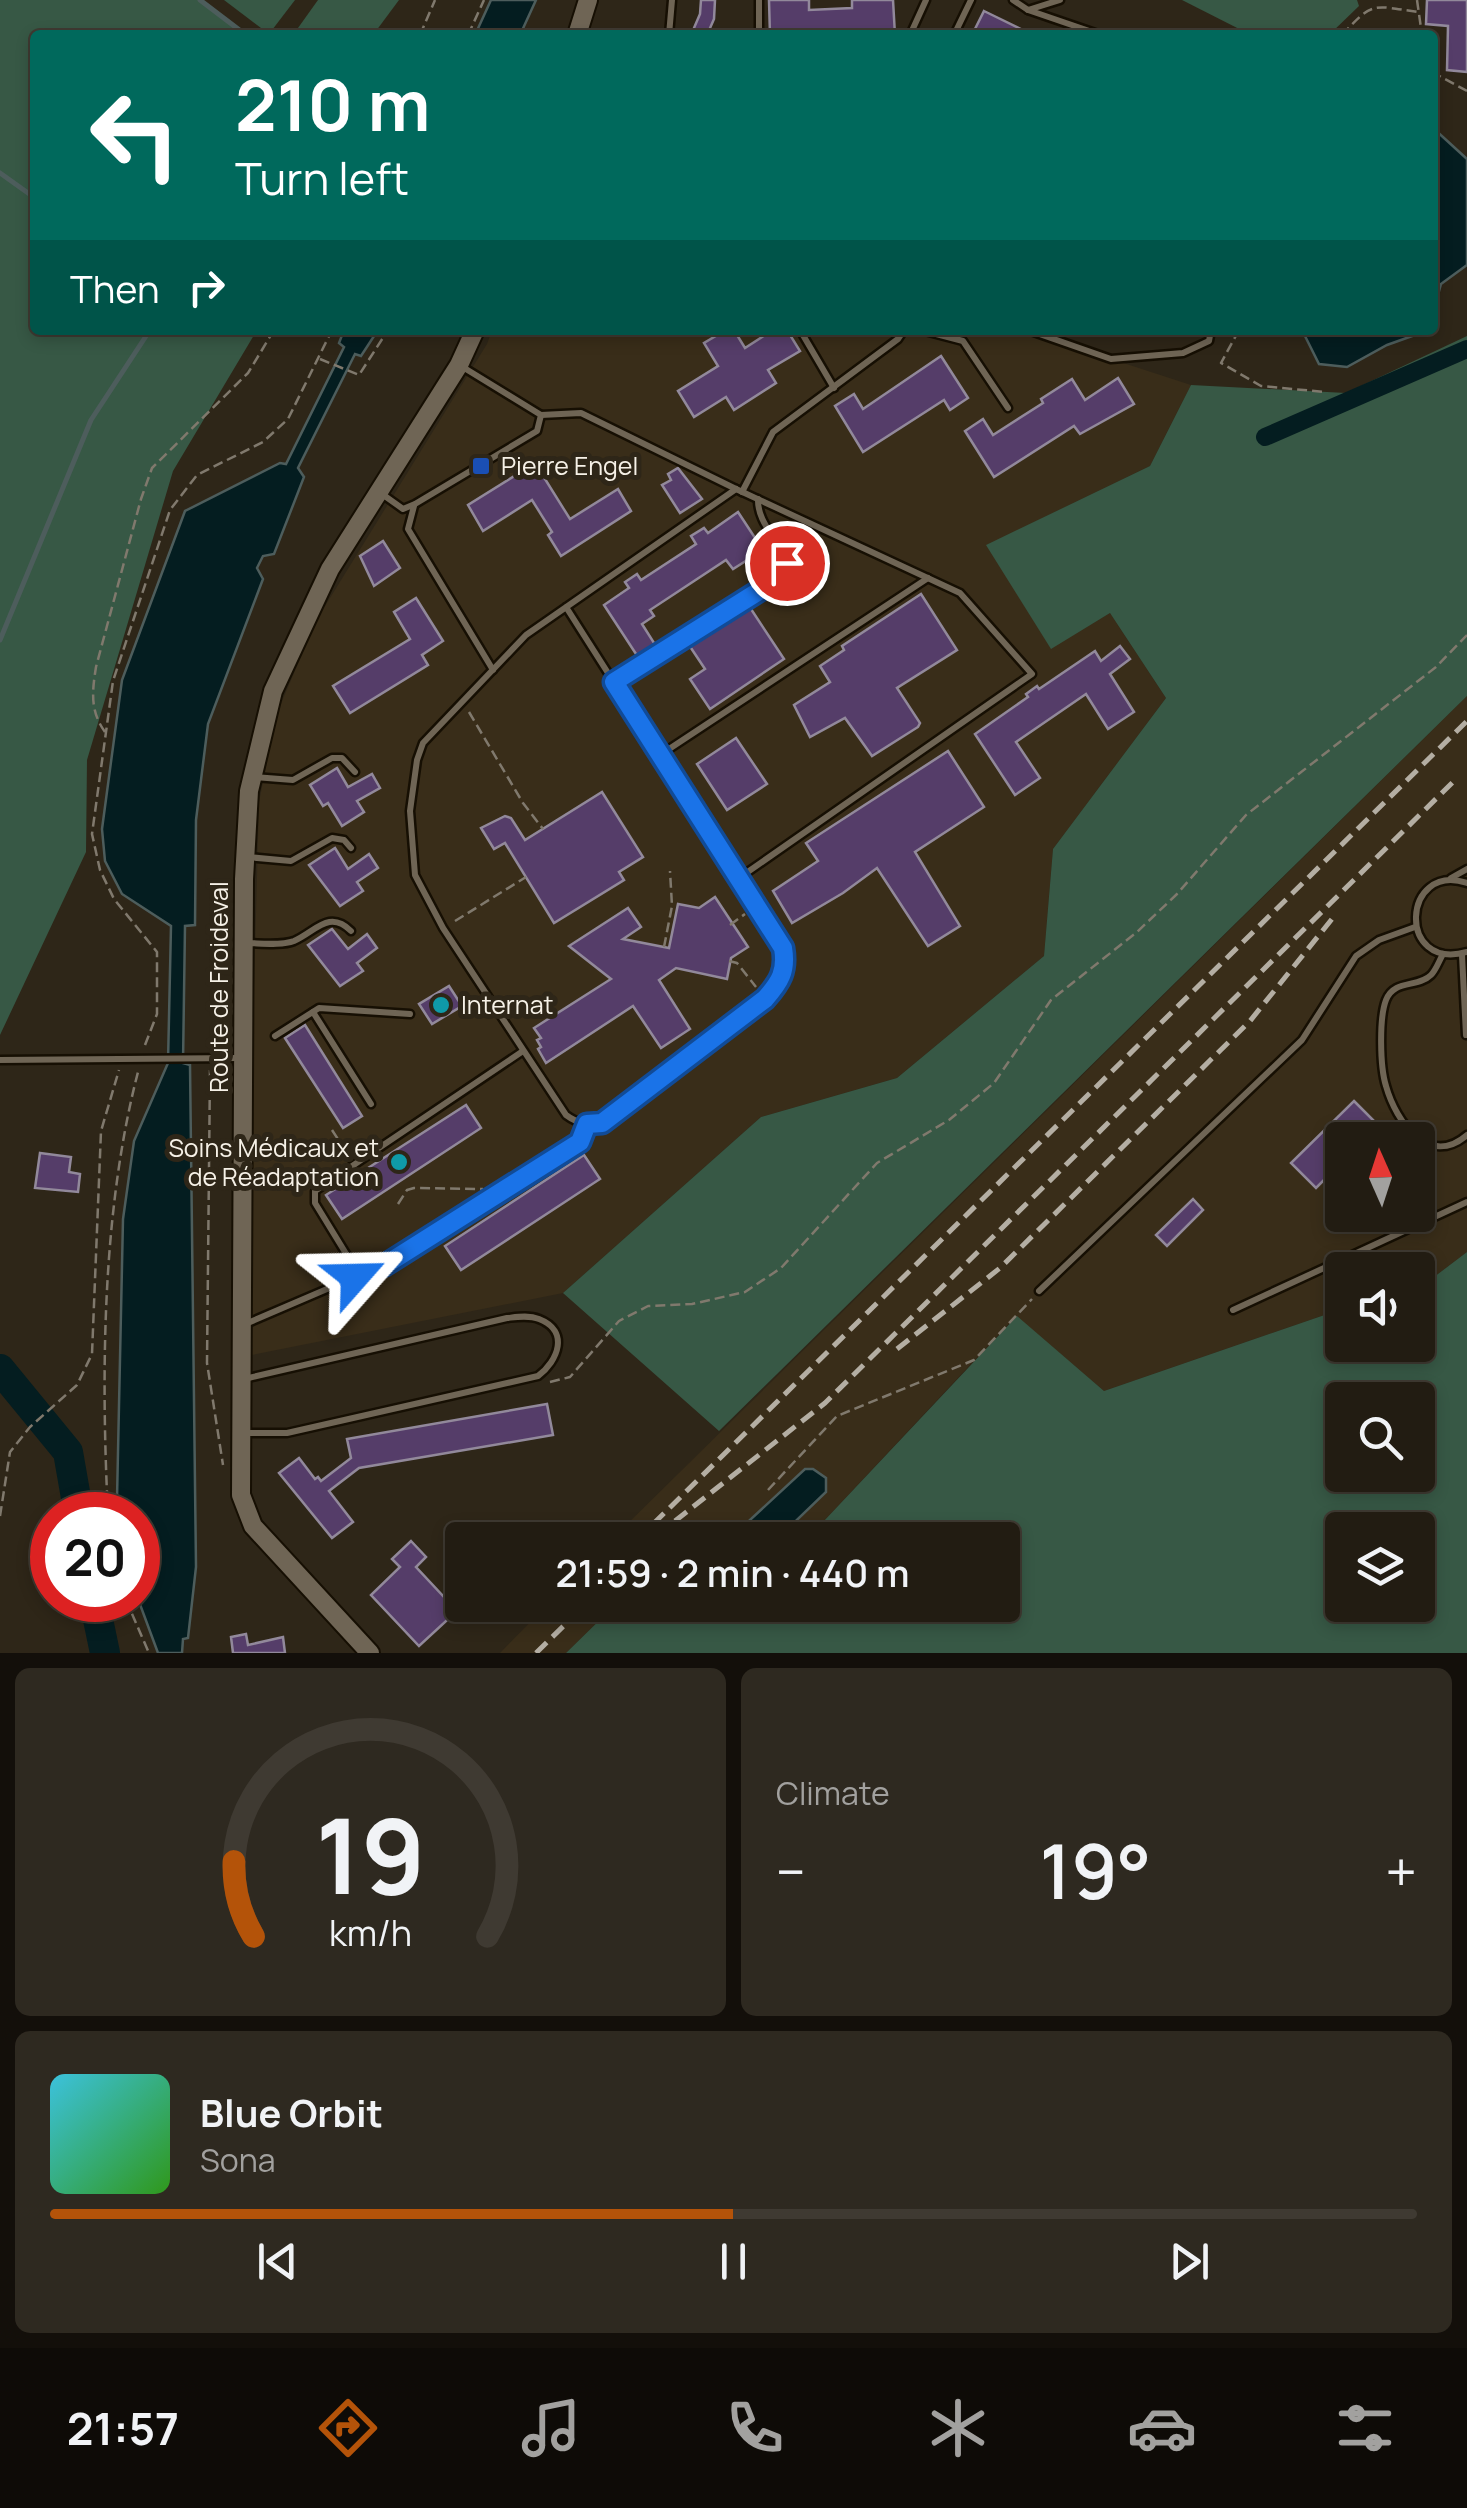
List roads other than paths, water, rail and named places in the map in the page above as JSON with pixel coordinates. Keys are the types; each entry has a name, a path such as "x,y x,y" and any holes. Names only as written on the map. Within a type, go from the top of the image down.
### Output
{"street":[{"path":"579,30 588,0"},
{"name":"Route de Froideval","path":"370,1653 253,1526 241,1495 245,857 252,777 273,692 330,570 458,365 472,335"}],"lane":[{"path":"669,30 672,0"},
{"path":"758,0 759,30"},
{"path":"912,30 926,0"},
{"path":"956,30 971,0"},
{"path":"1013,0 1028,10 1086,30"},
{"path":"1028,10 1060,0"},
{"path":"803,335 834,388"},
{"path":"566,607 783,948 786,965 780,982 765,999 602,1123 587,1124 566,1115 442,928 415,874 410,812 423,743 526,635 566,607 739,491 773,432 901,335"},
{"path":"941,335 963,341 1008,408"},
{"path":"1043,335 1111,358 1183,353 1209,341 1210,335"},
{"path":"458,365 541,414 582,413 960,593 1032,674 738,878"},
{"path":"380,493 403,508 415,504 537,432 541,414"},
{"path":"614,682 786,574 787,563 757,513 758,499"},
{"path":"415,504 408,529 493,670"},
{"path":"660,754 928,578"},
{"path":"252,777 292,780 332,758 342,758 354,772"},
{"path":"245,857 291,861 332,838 344,840 351,848"},
{"path":"1466,1035 1465,954 1442,954 1430,949 1415,927 1418,901 1426,890 1467,870"},
{"path":"1449,880 1467,883"},
{"path":"244,943 292,942 321,923 333,921 343,923 351,931"},
{"path":"1039,1291 1302,1040 1356,956 1379,940 1415,927"},
{"path":"1442,954 1432,974 1388,994 1383,1008 1382,1064 1386,1086 1419,1141 1437,1148 1456,1145 1467,1135"},
{"path":"275,1036 313,1012 334,1008 410,1014"},
{"path":"313,1012 371,1104"},
{"path":"242,1326 355,1277 356,1270 315,1203 314,1191 524,1051"},
{"path":"0,1060 243,1058"},
{"path":"356,1270 369,1271 385,1265 498,1194 580,1142 587,1124"},
{"path":"1232,1310 1467,1202"},
{"path":"242,1380 507,1318 541,1319 552,1328 559,1348 556,1358 538,1376 287,1433 242,1433"}],"water":[{"path":"491,0 536,0 522,30 477,30"},
{"path":"1438,132 1467,159 1467,265 1441,284 1438,295"},
{"path":"342,335 375,335 361,356 355,354 298,468 304,477 274,554 263,556 257,568 263,579 208,724 196,820 195,925 185,926 183,1063 190,1065 196,1567 188,1638 183,1639 182,1653 158,1653 147,1622 160,1622 160,1492 117,1492 123,1219 134,1141 168,1063 171,926 122,894 105,861 102,829 122,680 185,511 280,463 286,464 344,347 339,343"},
{"path":"1304,335 1415,335 1347,367 1319,364"},
{"path":"805,1469 813,1469 826,1478 826,1492 795,1522 748,1522"}],"waterway":[{"path":"200,0 239,30"},
{"path":"0,173 30,194"},
{"path":"0,640 91,420 147,335"},
{"path":"1265,437 1467,349"},
{"path":"0,1369 68,1452 75,1492"},
{"path":"99,1622 105,1653"}],"railway":[{"path":"655,1522 1467,721"},
{"path":"675,1521 825,1403 1454,781"},
{"path":"897,1349 1000,1268 1250,1021 1336,914"},
{"path":"536,1653 568,1622"}],"place":[{"name":"Pierre Engel","path":"481,466"},
{"name":"Internat","path":"441,1005"},
{"name":"Soins Médicaux et de Réadaptation","path":"399,1162"}]}
